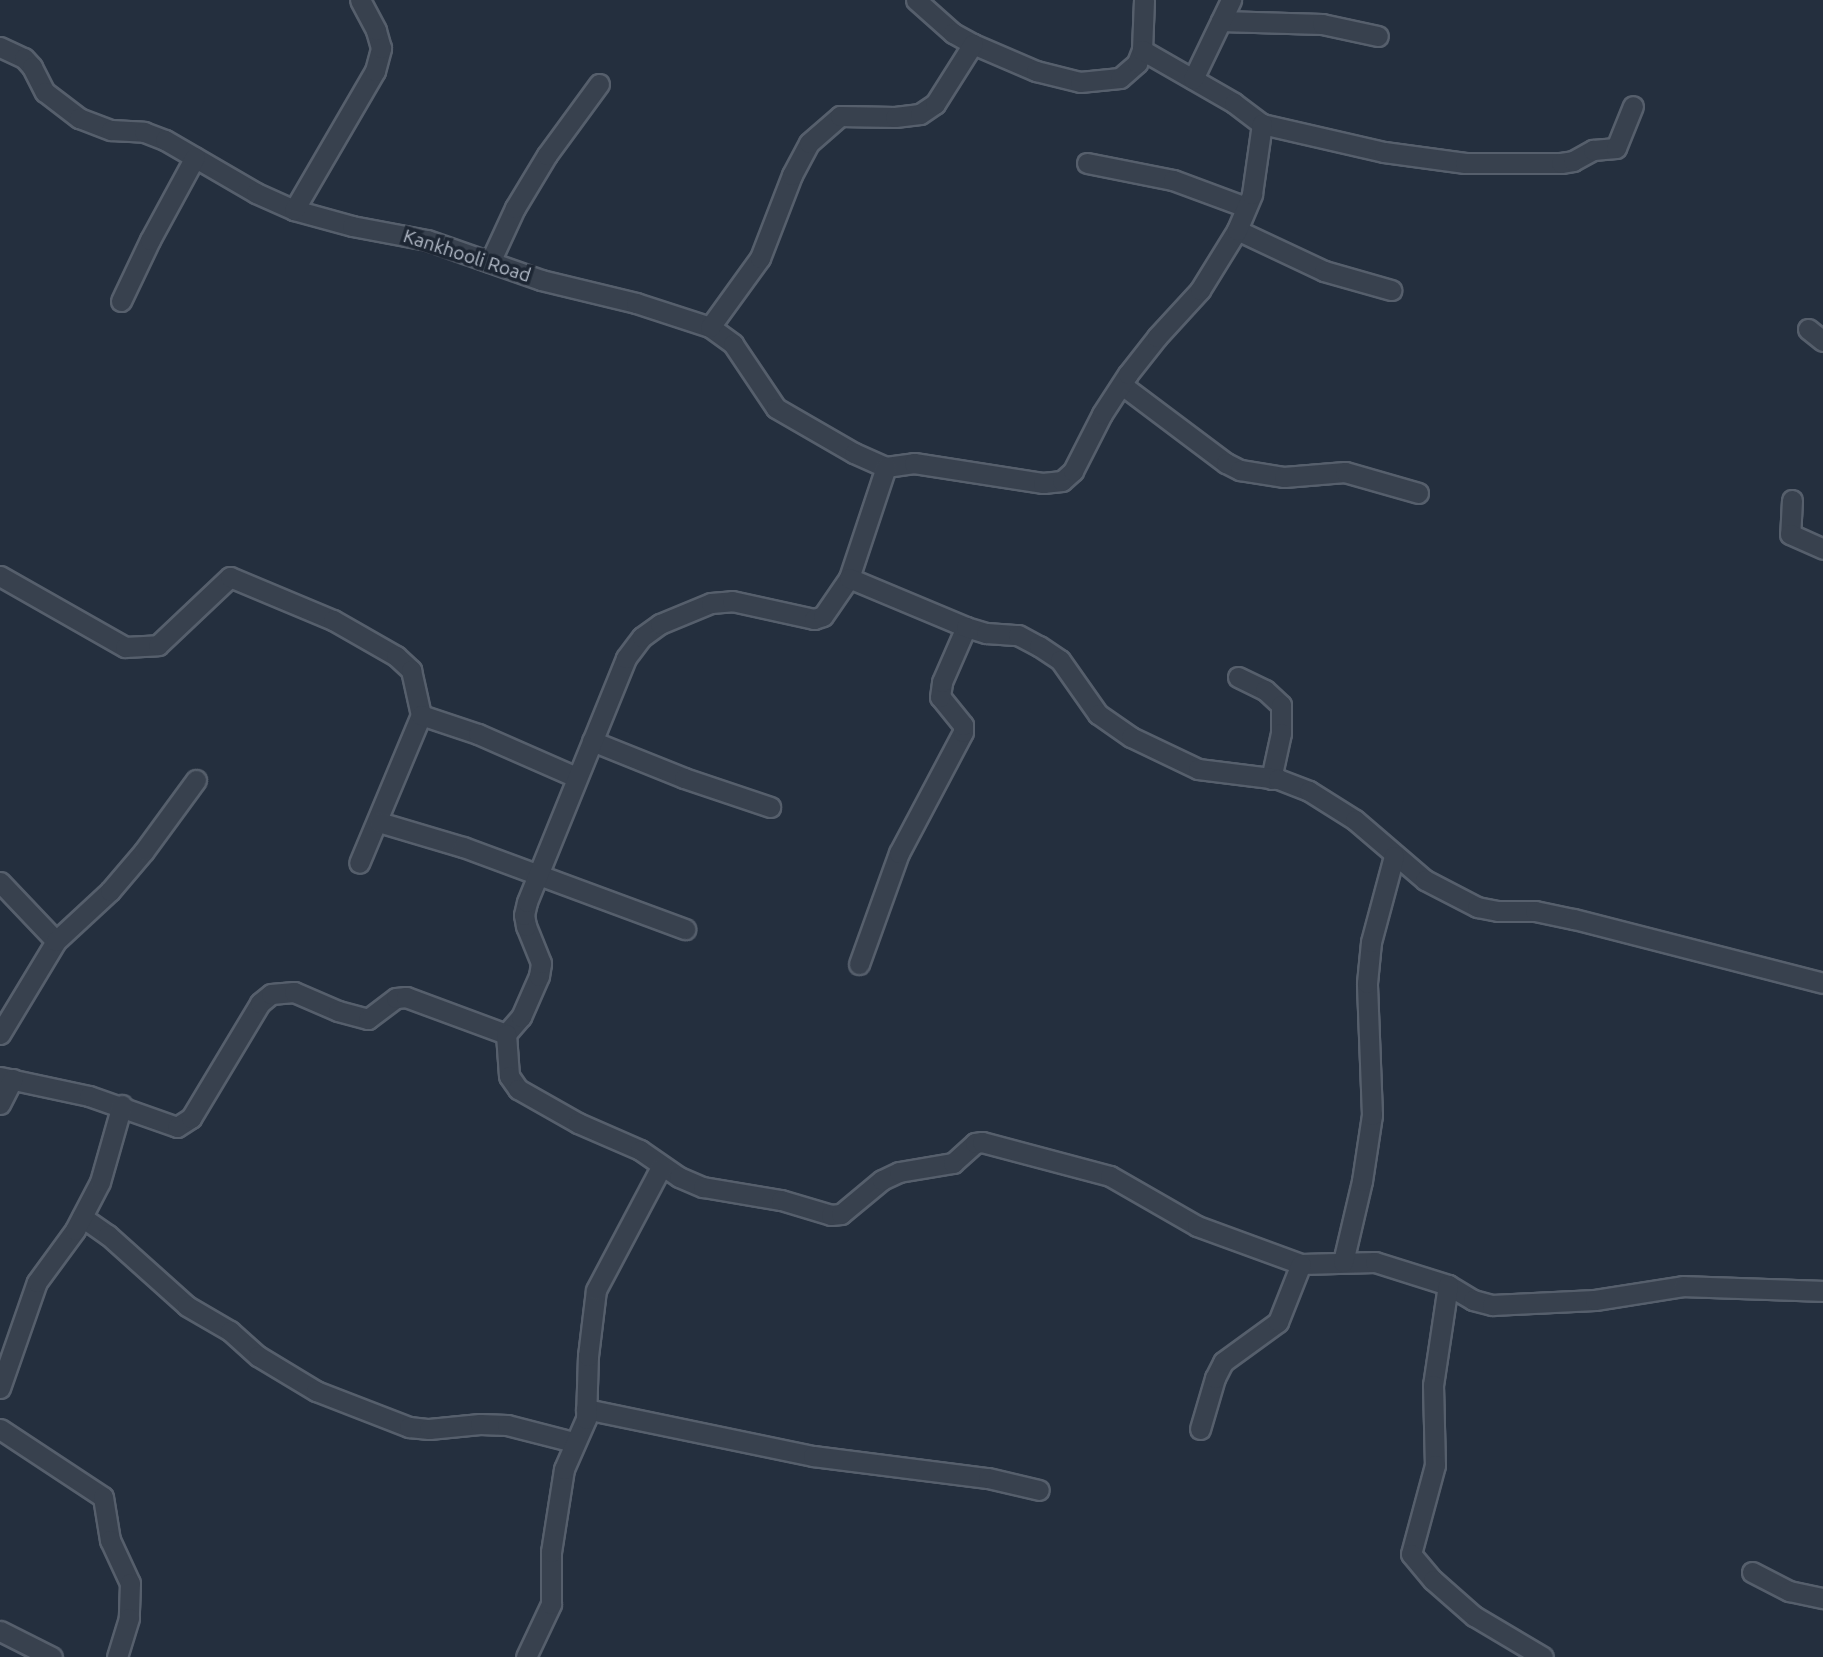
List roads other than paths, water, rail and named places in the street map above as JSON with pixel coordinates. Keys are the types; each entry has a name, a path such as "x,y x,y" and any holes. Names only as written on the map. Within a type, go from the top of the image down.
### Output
{"street":[{"path":"294,210 354,109 379,58 381,48 376,30 360,0"},
{"path":"916,0 953,33 972,44 1036,71 1080,82 1120,78 1137,63 1142,50 1144,0"},
{"path":"1193,79 1231,0"},
{"path":"1221,21 1322,24 1378,36"},
{"path":"710,327 760,258 792,175 809,143 840,116 895,117 920,114 935,104 972,44"},
{"name":"Kankhooli Road","path":"0,47 24,58 32,66 45,92 79,118 111,130 144,132 195,157 256,193 294,210 352,226 427,240 541,280 636,303 710,327 733,344 776,408 854,453 886,467"},
{"path":"1142,50 1262,124 1384,152 1465,163 1561,163 1573,161 1592,150 1616,148 1633,106"},
{"path":"490,262 528,186 564,130 599,84"},
{"path":"1262,124 1251,194 1237,230 1200,290 1157,337 1122,385 1102,414 1073,471 1062,481 1043,483 914,463 886,467 849,578 832,608 823,617 814,619 732,601 711,603 660,624 642,637 626,658 576,777 524,915 541,963 539,976 526,1008 506,1034 509,1076 518,1089 578,1123 640,1150 661,1167 703,1187 841,1214 882,1180 899,1172 953,1164 975,1143 993,1144 1110,1176 1197,1226 1301,1265 1375,1262 1447,1285 1474,1300 1492,1305 1595,1300 1683,1286 1823,1291"},
{"path":"121,301 195,157"},
{"path":"1087,163 1174,180 1246,207"},
{"path":"1237,230 1324,271 1391,290"},
{"path":"1122,385 1226,463 1240,470 1284,477 1345,472 1418,493"},
{"path":"1792,500 1790,534 1823,549"},
{"path":"0,576 125,647 158,645 230,578 332,620 396,656 411,670 421,715 379,822 359,863"},
{"path":"849,578 986,634 1018,635 1039,646 1060,660 1098,714 1111,725 1198,769 1271,779 1309,791 1333,805 1425,880 1477,907 1535,911 1574,919 1823,984"},
{"path":"859,964 904,843 963,732 963,725 940,697 942,682 967,627"},
{"path":"1238,677 1265,690 1281,705 1281,733 1271,779"},
{"path":"421,715 478,734 576,777"},
{"path":"592,741 770,807"},
{"path":"0,1034 56,941 110,891 144,851 196,780"},
{"path":"379,822 463,847 685,929"},
{"path":"1343,1262 1362,1181 1372,1115 1367,983 1371,942 1394,856"},
{"path":"0,882 56,941"},
{"path":"0,1104 6,1078 122,1105 177,1127 201,1104 260,1003 280,992 305,995 338,1011 368,1019 397,998 406,997 506,1034"},
{"path":"0,1388 37,1282 82,1217 100,1182 122,1105"},
{"path":"526,1657 551,1604 551,1552 564,1469 573,1442 586,1419 587,1356 596,1290 661,1167"},
{"path":"82,1217 108,1235 147,1273 187,1306 230,1331 258,1356 316,1391 409,1427 429,1429 480,1423 508,1424 573,1442"},
{"path":"1200,1429 1214,1378 1223,1362 1278,1322 1301,1265"},
{"path":"1447,1285 1433,1385 1435,1465 1411,1554 1433,1580 1474,1616 1543,1657"},
{"path":"586,1409 813,1456 988,1478 1039,1490"},
{"path":"0,1429 103,1497 110,1539 130,1583 129,1618 117,1657"},
{"path":"1752,1572 1789,1591 1823,1598"},
{"path":"0,1631 52,1657"}]}
